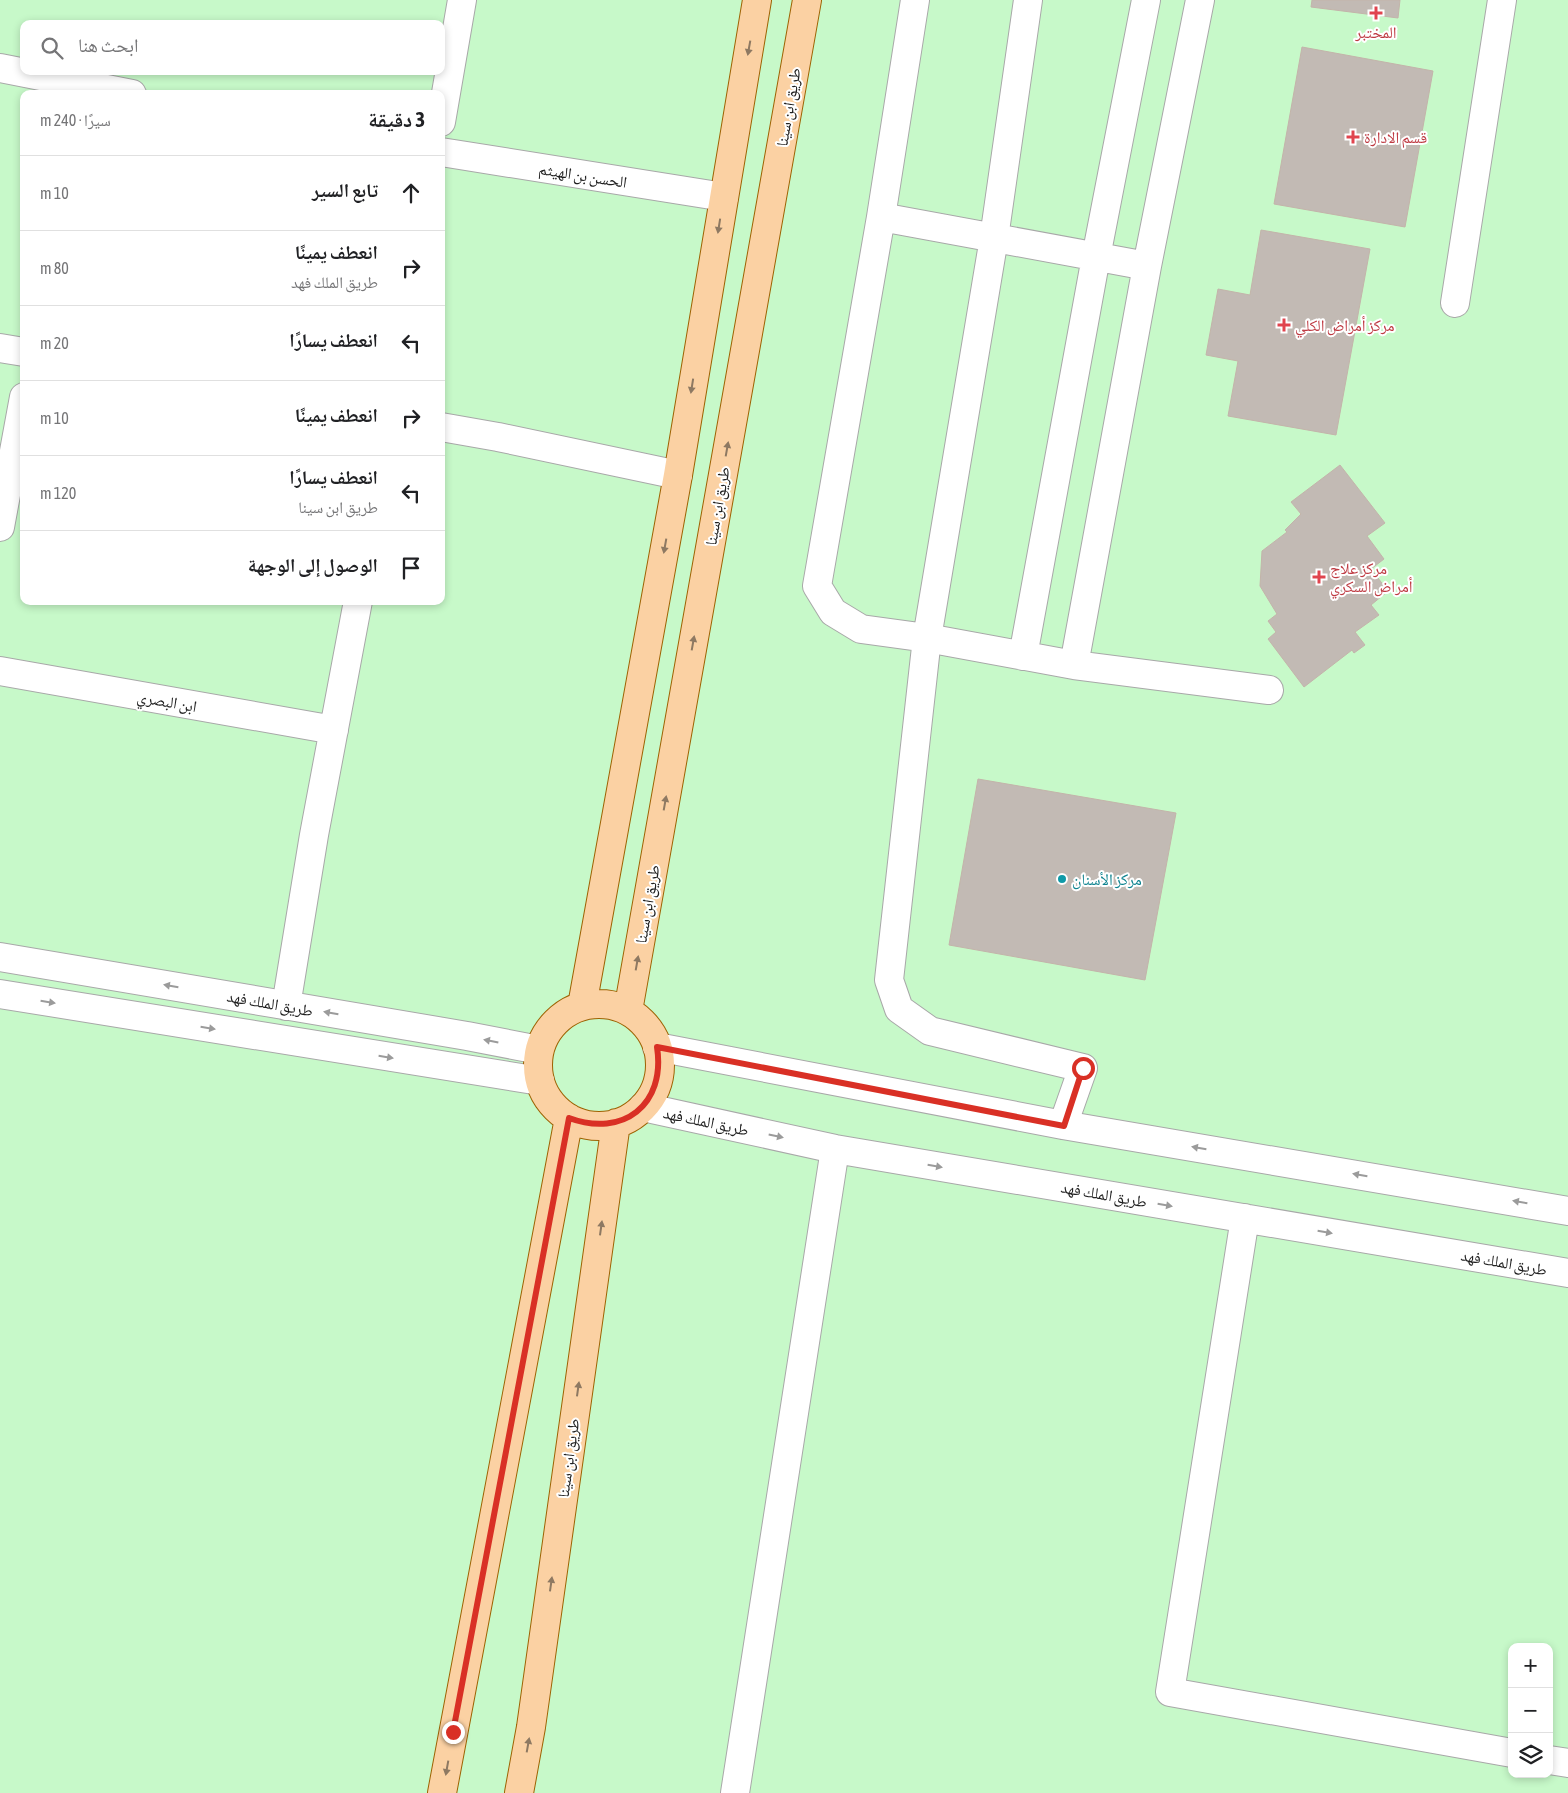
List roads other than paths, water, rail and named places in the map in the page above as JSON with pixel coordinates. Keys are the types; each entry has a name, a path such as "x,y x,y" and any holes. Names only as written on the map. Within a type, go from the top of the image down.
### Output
{"main road":[{"path":"582,1006 678,475 757,0"},
{"name":"طريق ابن سينا","path":"628,1011 807,0"},
{"path":"597,1004 613,1005 628,1011 641,1020 651,1033 657,1047 660,1063 658,1079 652,1094 643,1107 631,1117 616,1123 584,1124 569,1118 556,1108 546,1096 540,1082 539,1050 545,1035 567,1013 582,1006 597,1004"},
{"path":"442,1793 569,1118"},
{"name":"طريق ابن سينا","path":"519,1793 616,1123"}],"street":[{"path":"445,99 462,0"},
{"path":"915,0 881,217 818,586 833,612 862,629 927,638 1074,665 1269,690"},
{"path":"1028,0 994,238 927,638 890,980 899,1009 930,1031 1083,1068 1064,1126"},
{"path":"1023,656 1096,257 1146,0"},
{"path":"1074,665 1147,266 1200,0"},
{"path":"1455,303 1502,0"},
{"path":"0,68 20,73"},
{"path":"26,75 77,89"},
{"name":"الحسن بن الهيثم","path":"445,153 724,197"},
{"path":"881,217 1147,266"},
{"path":"0,348 20,351"},
{"path":"0,527 20,419"},
{"path":"445,428 678,475"},
{"path":"286,1006 314,835 357,605"},
{"name":"ابن البصري","path":"0,671 334,730"},
{"name":"طريق الملك فهد","path":"0,957 539,1050"},
{"path":"0,994 540,1082"},
{"path":"657,1047 1064,1126 1568,1210"},
{"name":"طريق الملك فهد","path":"643,1107 835,1149 1568,1273"},
{"path":"735,1793 835,1149"},
{"path":"1245,1218 1170,1692 1508,1752"},
{"path":"1553,1761 1568,1763"}],"place":[{"name":"المختبر","path":"1376,13"},
{"name":"قسم الادارة","path":"1353,137"},
{"name":"مركز أمراض الكلي","path":"1284,325"},
{"name":"مركز علاج أمراض السكري","path":"1319,577"},
{"name":"مركز الأسنان","path":"1062,879"}]}
